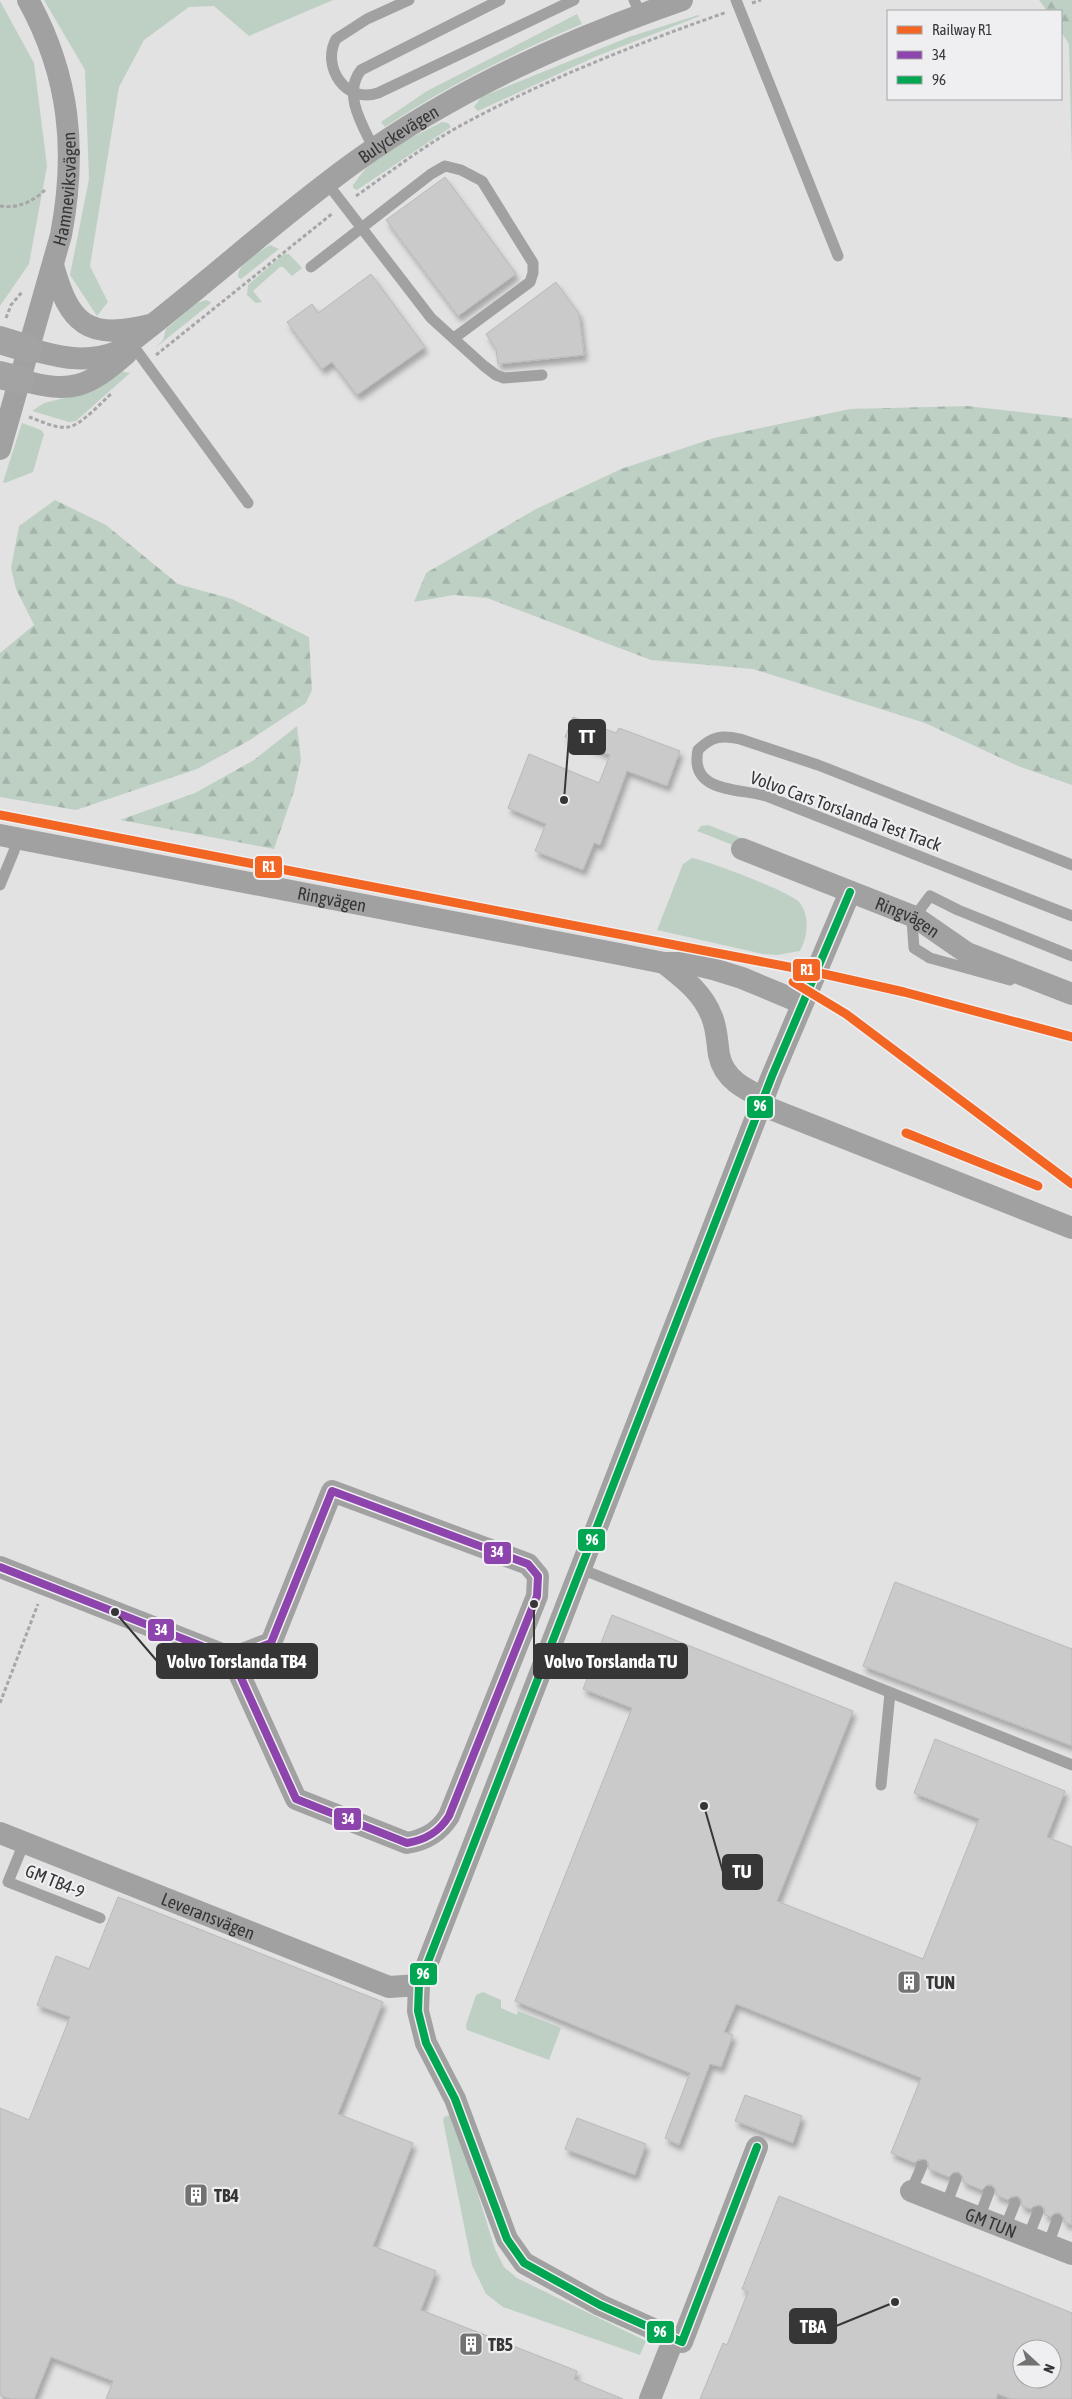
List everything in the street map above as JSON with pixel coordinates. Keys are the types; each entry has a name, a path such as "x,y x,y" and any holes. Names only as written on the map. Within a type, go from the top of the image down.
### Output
{"main road":[{"path":"3,330 29,349"}],"street":[{"name":"Hamneviksvägen","path":"0,449 10,377 29,349 68,202 69,134 66,104 57,65 48,39 28,0"},
{"name":"Bulyckevägen","path":"10,377 53,388 75,386 99,376 141,336 327,183 374,149 491,80 591,33 637,8 682,0"},
{"name":"Bulyckevägen","path":"53,264 66,304 80,321 92,328 106,330 138,329 141,336"},
{"name":"Bulyckevägen","path":"29,349 68,359 93,358 117,352 141,336"},
{"name":"Ringvägen","path":"8,836 664,962 688,963 742,978 802,1003"},
{"name":"Ringvägen","path":"742,849 915,916 967,953 1072,996"},
{"path":"678,2340 600,2305 524,2263 506,2239 455,2098 426,2043 418,2011 419,1985 762,1101 850,892"},
{"path":"664,962 696,990 712,1017 719,1056 727,1074 740,1088 762,1101 1072,1228"},
{"path":"0,1567 232,1658 271,1643 332,1491 528,1564 538,1576 537,1596 449,1816 443,1826 420,1841 407,1843 296,1799 232,1658"},
{"name":"Leveransvägen","path":"0,1834 389,1987 419,1985"},
{"path":"650,2399 678,2340 757,2147"},
{"name":"GM TUN","path":"912,2191 1072,2254"}],"lane":[{"path":"409,0 367,19 336,39 331,56 334,74 353,94 370,96 378,93 574,0"},
{"path":"374,149 356,110 353,94 354,78 361,70 500,0"},
{"path":"736,0 838,256"},
{"path":"311,268 431,174 445,166 461,170 482,181 533,263 533,273 530,282 454,338"},
{"path":"327,183 431,318 496,375 504,378 542,375"},
{"path":"141,336 248,503"},
{"name":"Volvo Cars Torslanda Test Track","path":"1072,865 818,766 740,739 728,736 715,737 698,750 696,761 699,773 714,786 766,796 1072,916"},
{"path":"0,885 8,836"},
{"path":"915,916 930,896 958,910 1072,956"},
{"path":"580,1569 1072,1765"},
{"path":"547,1654 580,1667"},
{"path":"881,1785 890,1693"},
{"name":"GM TB4-9","path":"24,1843 8,1882 100,1918"},
{"path":"912,2191 922,2166"},
{"path":"946,2205 956,2179"},
{"path":"979,2218 988,2192"},
{"path":"1005,2228 1015,2203"},
{"path":"1038,2212 1038,2241"},
{"path":"1038,2241 1057,2220"}],"path":[{"path":"0,206 16,206 26,203 39,196 50,184"},
{"path":"3,330 11,306 24,289"},
{"path":"0,1703 46,1585"}],"green space":[{"path":"44,0 333,0 249,36 214,6 189,7 144,40 119,87 90,266 108,302 97,316 70,275 89,179 85,70"},
{"path":"1039,0 1072,0 1072,166 1069,44 1062,34 1062,10 1046,10"},
{"path":"0,1 34,63 47,166 29,264 0,306"},
{"path":"577,14 582,24 481,71 385,127 381,122 427,91"},
{"path":"698,15 700,16 597,56 478,111 474,107 481,97 629,37"},
{"path":"442,122 448,123 451,127 357,190 353,188 353,185 361,175 379,157 399,144"},
{"path":"270,245 279,249 241,279 238,277 241,267 245,262"},
{"path":"284,254 289,254 302,268 292,276 283,267 280,267 253,291 262,302 256,303 247,295 248,285"},
{"path":"206,300 211,302 210,304 155,348 163,340 166,329 197,303"},
{"path":"120,371 130,373 76,421 69,422 32,411 44,403 72,396"},
{"path":"967,406 1072,418 1072,785 1018,766 925,723 753,669 651,660 487,598 454,595 414,602 426,573 536,509 621,469 714,438 850,409"},
{"path":"22,423 41,430 44,434 33,472 5,483 3,482"},
{"path":"55,500 106,525 178,584 232,599 309,637 312,690 306,703 250,740 197,769 76,810 0,797 0,653 34,625 16,589 11,568 19,526"},
{"path":"297,726 301,760 294,791 274,849 120,820 195,793 254,760"},
{"path":"708,825 806,864 799,871 697,831 701,826"},
{"path":"692,858 766,885 800,903 807,920 807,927 800,951 777,955 763,954 657,930 683,864"},
{"path":"483,1992 501,2000 501,2008 517,2015 518,2011 561,2028 549,2060 467,2030 466,2025 476,1995"},
{"path":"450,2115 462,2143 495,2249 504,2267 517,2278 646,2341 640,2355 503,2307 486,2294 472,2265 443,2120 444,2117"}],"building":[{"path":"445,177 516,274 458,316 386,220"},
{"path":"371,274 425,347 357,395 332,362 322,369 287,322 312,304 318,313"},
{"path":"556,282 579,314 584,355 498,364 496,349 486,334"},
{"path":"573,717 616,733 619,728 680,751 667,786 627,771 600,845 594,843 583,870 535,851 546,824 508,808 529,754 599,783 610,755 565,737"},
{"path":"895,1582 1072,1649 1072,1746 863,1666"},
{"path":"612,1615 853,1711 777,1901 923,1959 979,1819 914,1793 935,1739 1065,1791 1047,1837 1072,1847 1072,2225 1064,2222 1064,2218 1060,2213 1055,2213 1050,2217 1045,2215 1044,2208 1040,2205 1034,2206 1031,2209 1022,2206 1021,2199 1017,2196 1011,2197 1008,2200 996,2195 996,2190 992,2185 987,2185 982,2190 963,2182 963,2177 959,2172 954,2172 949,2177 929,2169 928,2162 925,2159 918,2160 915,2163 891,2153 921,2078 736,2004 724,2032 733,2035 721,2067 710,2064 679,2145 665,2138 690,2073 515,2001 632,1708 583,1689"},
{"name":"TB4","path":"118,1897 383,2002 338,2114 413,2143 373,2246 436,2271 421,2310 577,2371 574,2379 623,2399 106,2399 113,2381 51,2357 34,2399 10,2399 0,2395 0,2108 29,2120 70,2017 37,2005 56,1956 89,1969"},
{"path":"745,2095 802,2116 793,2143 735,2121"},
{"path":"577,2118 646,2144 635,2175 565,2149"},
{"path":"779,2196 1072,2313 1072,2399 1011,2399 998,2394 996,2399 700,2399 723,2343 727,2345 748,2292 742,2289"}],"rail line":[{"name":"R1","path":"0,815 815,972 904,992 1072,1037"},
{"name":"R1","path":"793,982 846,1014 1072,1184"},
{"name":"R1","path":"906,1133 1038,1186"}],"transit line":[{"name":"96","path":"757,2147 682,2342 600,2305 524,2263 507,2239 455,2099 426,2043 418,2011 419,1985 772,1076 850,892"},
{"name":"34","path":"0,1567 232,1658 271,1643 332,1491 528,1564 538,1576 537,1596 449,1816 436,1831 414,1842 407,1843 296,1799 232,1658"}],"place":[{"name":"TT","path":"564,800"},
{"name":"Volvo Torslanda TU","path":"534,1604"},
{"name":"Volvo Torslanda TB4","path":"115,1612"},
{"name":"TU","path":"704,1806"},
{"name":"TUN","path":"909,1982"},
{"name":"TB4","path":"196,2195"},
{"name":"TBA","path":"895,2302"},
{"name":"TB5","path":"471,2344"}]}
